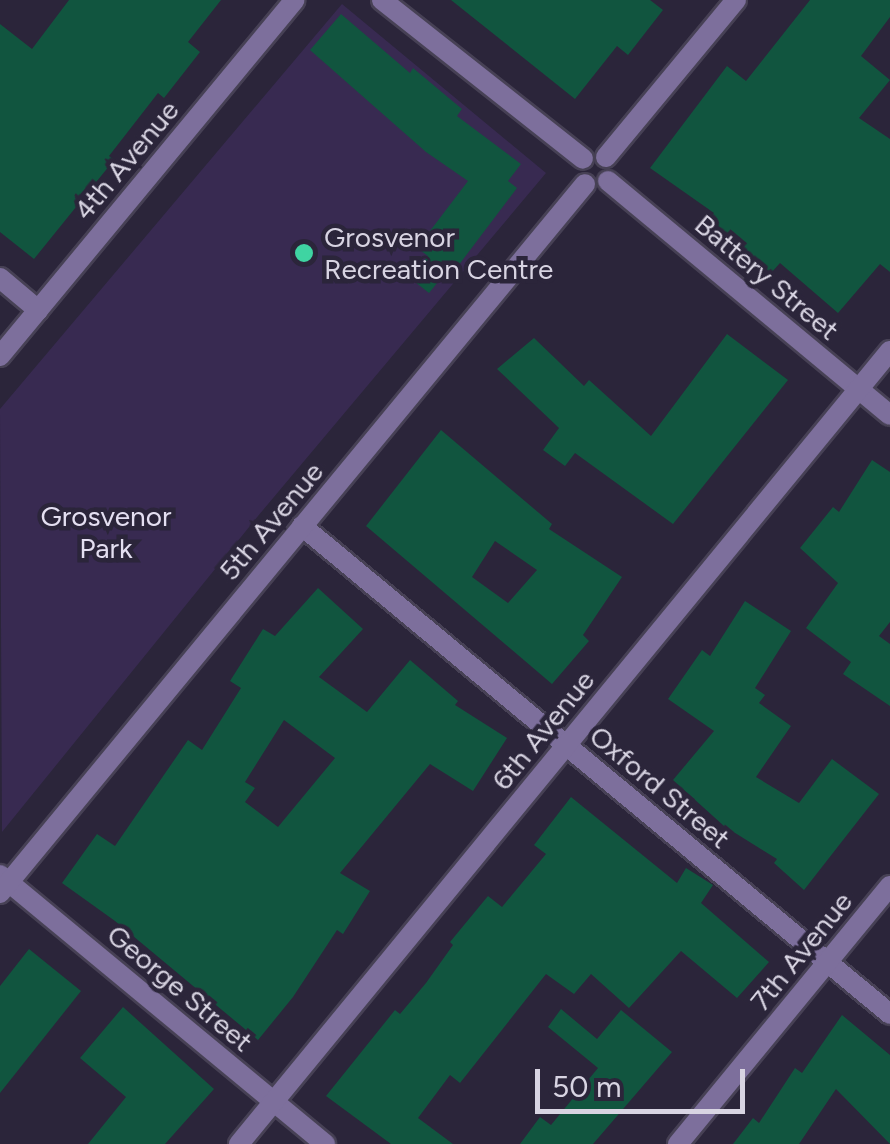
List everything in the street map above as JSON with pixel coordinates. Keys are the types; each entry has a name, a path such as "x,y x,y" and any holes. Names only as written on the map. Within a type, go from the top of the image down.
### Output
{"street":[{"name":"4th Avenue","path":"0,356 295,0"},
{"path":"382,0 582,160"},
{"path":"606,158 736,0"},
{"path":"598,154 606,158 612,164 608,182 593,187 584,184 580,176 582,160 598,154"},
{"name":"Battery Street","path":"608,182 890,415"},
{"name":"5th Avenue","path":"3,884 584,184"},
{"path":"0,278 38,310"},
{"name":"6th Avenue","path":"239,1144 890,352"},
{"name":"Oxford Street","path":"302,526 890,1014"},
{"name":"George Street","path":"3,884 325,1144"},
{"name":"7th Avenue","path":"678,1144 890,886"}],"green space":[{"name":"Grosvenor Recreation Centre","path":"342,4 546,173 258,516 2,832 0,409"}],"building":[{"path":"69,0 221,0 188,42 200,52 164,98 158,93 109,156 114,160 34,259 0,232 0,24 32,49"},
{"path":"451,0 650,0 663,10 628,55 617,46 575,99"},
{"path":"810,0 890,0 890,17 861,56 890,80 859,118 890,139 890,272 880,264 838,313 780,263 771,273 708,220 714,213 650,168 727,66 746,81"},
{"path":"341,14 410,73 413,68 462,109 457,116 521,164 508,181 517,188 452,274 447,271 429,293 410,278 428,256 417,248 468,181 426,152 310,50"},
{"path":"727,334 788,380 673,524 575,453 565,466 543,450 559,428 497,369 534,338 584,386 589,380 651,436"},
{"path":"441,430 552,524 549,529 622,577 583,635 589,641 552,684 366,526","holes":["495,541 537,570 508,603 472,577"]},
{"path":"872,460 890,472 890,622 879,636 890,644 890,706 843,674 851,662 806,628 838,583 800,548 833,507 839,512"},
{"path":"318,588 363,629 319,677 367,712 410,660 458,701 455,705 507,738 473,791 430,764 340,873 370,891 343,934 337,930 293,997 258,1040 115,921 62,883 97,834 115,846 188,740 202,750 241,688 230,681 263,629 275,636","holes":["284,720 335,758 278,827 245,802 255,788 245,782"]},
{"path":"745,601 791,631 755,688 765,695 759,703 791,726 756,777 799,803 832,759 879,794 804,890 774,863 777,859 724,826 673,780 714,731 668,699 702,650 710,656"},
{"path":"571,797 677,883 686,868 713,885 701,903 769,962 737,998 681,951 629,1008 591,974 574,994 546,974 460,1083 450,1075 418,1118 453,1144 391,1144 326,1096 395,1010 400,1014 426,983 453,945 450,942 488,896 502,907 546,854 534,845"},
{"path":"29,949 81,991 0,1093 0,986"},
{"path":"123,1007 214,1089 165,1144 88,1144 126,1097 80,1058"},
{"path":"561,1009 597,1039 621,1010 672,1052 593,1144 520,1144 540,1117 551,1125 598,1068 548,1027"},
{"path":"842,1015 890,1055 890,1144 836,1089 799,1144 733,1144 753,1118 759,1123 795,1068 802,1073"}],"place":[{"name":"Grosvenor Recreation Centre","path":"304,253"}],"park label":[{"name":"Grosvenor Park","path":"106,532"}]}
